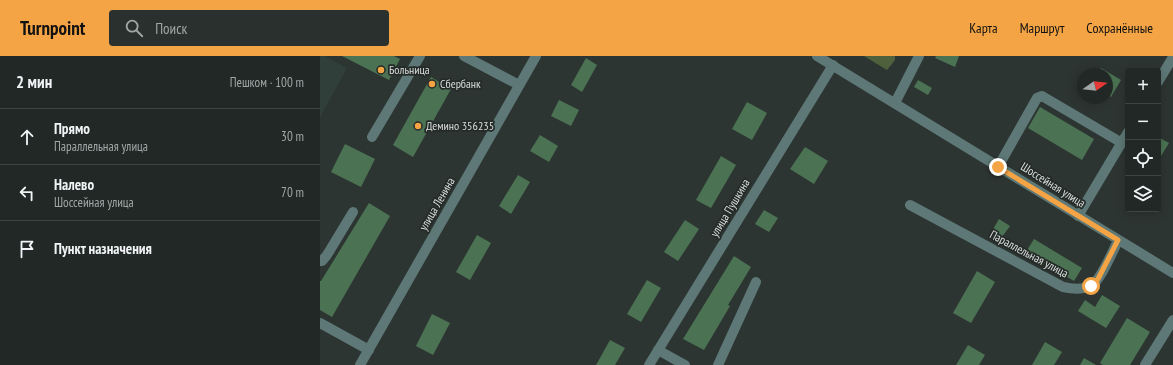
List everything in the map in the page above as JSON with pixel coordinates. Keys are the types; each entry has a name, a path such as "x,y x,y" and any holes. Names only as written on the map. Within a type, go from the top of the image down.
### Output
{"street":[{"path":"372,137 420,56"},
{"path":"464,56 519,85"},
{"name":"улица Ленина","path":"360,365 536,56"},
{"name":"Шоссейная улица","path":"817,56 1173,273"},
{"path":"895,103 919,56"},
{"path":"1161,77 1173,57"},
{"name":"улица Пушкина","path":"649,365 832,65"},
{"path":"998,167 1037,98 1042,96 1122,143"},
{"path":"1078,216 1125,138"},
{"name":"Параллельная улица","path":"910,205 1063,287 1072,289 1082,289 1091,286 1098,279 1118,240"},
{"path":"320,261 322,261 327,255 353,212"},
{"path":"718,365 756,282"},
{"path":"1145,365 1173,320"},
{"path":"320,323 369,350"},
{"path":"658,350 685,365"}],"shaded area":[{"path":"320,56 325,56 347,68 320,117"}],"green space":[{"path":"864,56 895,56 895,60 887,70"}],"building":[{"name":"Больница","path":"342,56 394,56 400,59 389,80"},
{"path":"936,56 959,56 955,67 935,58"},
{"path":"586,58 597,65 582,92 571,85"},
{"path":"1113,75 1121,80 1113,94"},
{"path":"431,77 451,89 413,157 393,145"},
{"path":"918,80 932,88 928,95 914,87"},
{"path":"559,100 579,110 571,126 551,116"},
{"path":"747,102 767,113 752,140 732,129"},
{"path":"1040,107 1094,139 1082,160 1028,128"},
{"path":"540,135 558,146 549,162 530,151"},
{"path":"1161,139 1169,143 1161,156"},
{"path":"345,144 375,159 361,187 331,172"},
{"path":"805,147 828,161 814,184 790,169"},
{"path":"721,156 736,165 711,208 696,200"},
{"path":"518,175 530,182 511,214 499,206"},
{"path":"369,203 390,216 332,317 320,310 320,281"},
{"path":"764,210 778,218 769,232 755,224"},
{"path":"999,219 1010,226 1002,237 992,231"},
{"path":"685,220 699,229 678,261 664,252"},
{"path":"477,235 491,243 470,280 456,272"},
{"path":"1034,239 1082,268 1074,281 1026,252"},
{"path":"734,256 751,267 728,305 730,306 704,350 683,339"},
{"path":"977,271 995,282 971,323 953,313"},
{"path":"647,280 661,288 641,322 627,314"},
{"path":"1102,295 1120,306 1106,328 1078,311 1085,300 1095,307"},
{"path":"432,314 450,323 433,355 416,346"},
{"path":"1127,318 1150,332 1130,365 1103,365 1100,363"},
{"path":"610,340 625,348 615,365 596,365"},
{"path":"1045,342 1062,352 1054,365 1032,365"},
{"path":"968,345 985,355 979,365 956,365"},
{"path":"1084,358 1096,365 1080,365"}],"place":[{"name":"Больница","path":"381,70"},
{"name":"Сбербанк","path":"432,84"},
{"name":"Демино 356235","path":"418,126"}],"route":[{"path":"998,167 1118,240 1098,279 1091,286"}]}
